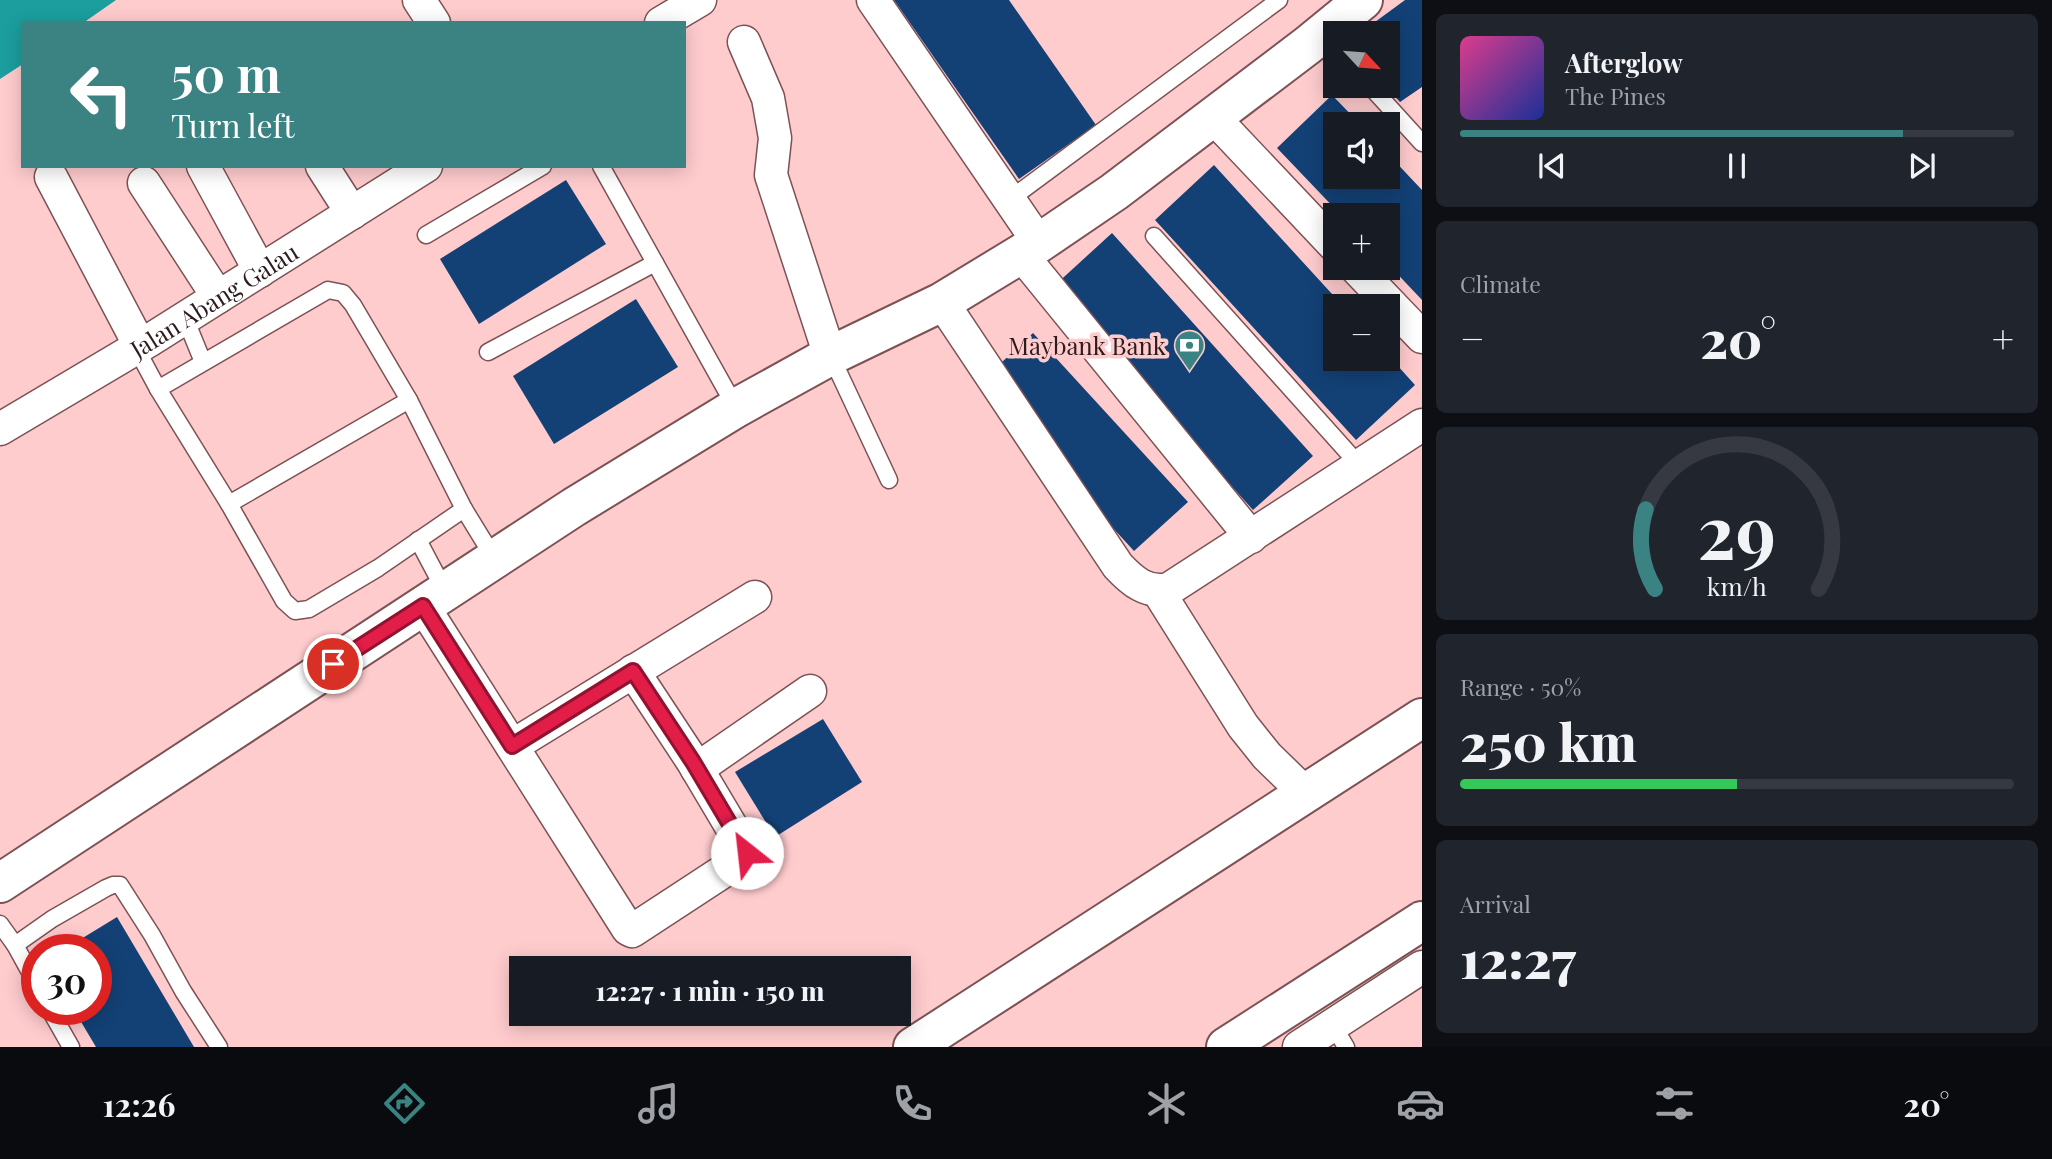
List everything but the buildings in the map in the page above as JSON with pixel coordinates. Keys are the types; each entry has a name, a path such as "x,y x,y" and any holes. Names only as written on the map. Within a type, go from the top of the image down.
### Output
{"street":[{"path":"419,0 433,21"},
{"path":"665,21 700,0"},
{"path":"873,0 1009,200 1030,249 1251,537"},
{"path":"0,883 494,558 737,408 830,356 942,302 1030,249 1114,192 1213,117 1345,9"},
{"path":"744,42 768,97 775,138 771,175 830,356"},
{"path":"1213,117 1323,233"},
{"path":"204,168 260,271"},
{"path":"323,168 352,213"},
{"name":"Jalan Abang Galau","path":"3,420 138,347 218,298 352,213 387,178 420,168"},
{"path":"51,177 138,347"},
{"path":"144,183 218,298"},
{"path":"1367,280 1422,337"},
{"path":"942,302 1118,566 1139,584 1158,591 1169,589 1422,425"},
{"path":"1158,591 1243,726 1267,757 1305,793"},
{"path":"512,746 755,597"},
{"path":"434,598 512,746 628,929 632,931 742,859 747,853 697,769 633,671"},
{"path":"697,769 810,691"},
{"path":"913,1047 1422,718"},
{"path":"1226,1047 1422,921"},
{"path":"1299,1047 1333,1040 1422,967"}],"lane":[{"path":"1009,200 1279,0"},
{"path":"1381,98 1422,143"},
{"path":"426,235 539,168"},
{"path":"602,168 737,408"},
{"path":"1154,236 1360,466"},
{"path":"488,352 655,263"},
{"path":"158,389 328,290 343,293 353,305 409,400 464,509 494,558"},
{"path":"185,318 203,362"},
{"path":"138,347 158,389 229,504 284,601 295,611 309,608 378,568 464,509"},
{"path":"830,356 889,480"},
{"path":"229,504 409,400"},
{"path":"418,540 434,598"},
{"path":"15,945 52,919 106,888 120,885 219,1047"},
{"path":"0,924 21,956"},
{"path":"59,1025 71,1047"}],"water":[{"path":"0,0 116,0 86,21 21,21 21,65 0,79"}],"place":[{"name":"Maybank Bank","path":"1189,372"}],"route":[{"path":"333,664 423,606 512,746 633,671 693,762 747,853"}]}
